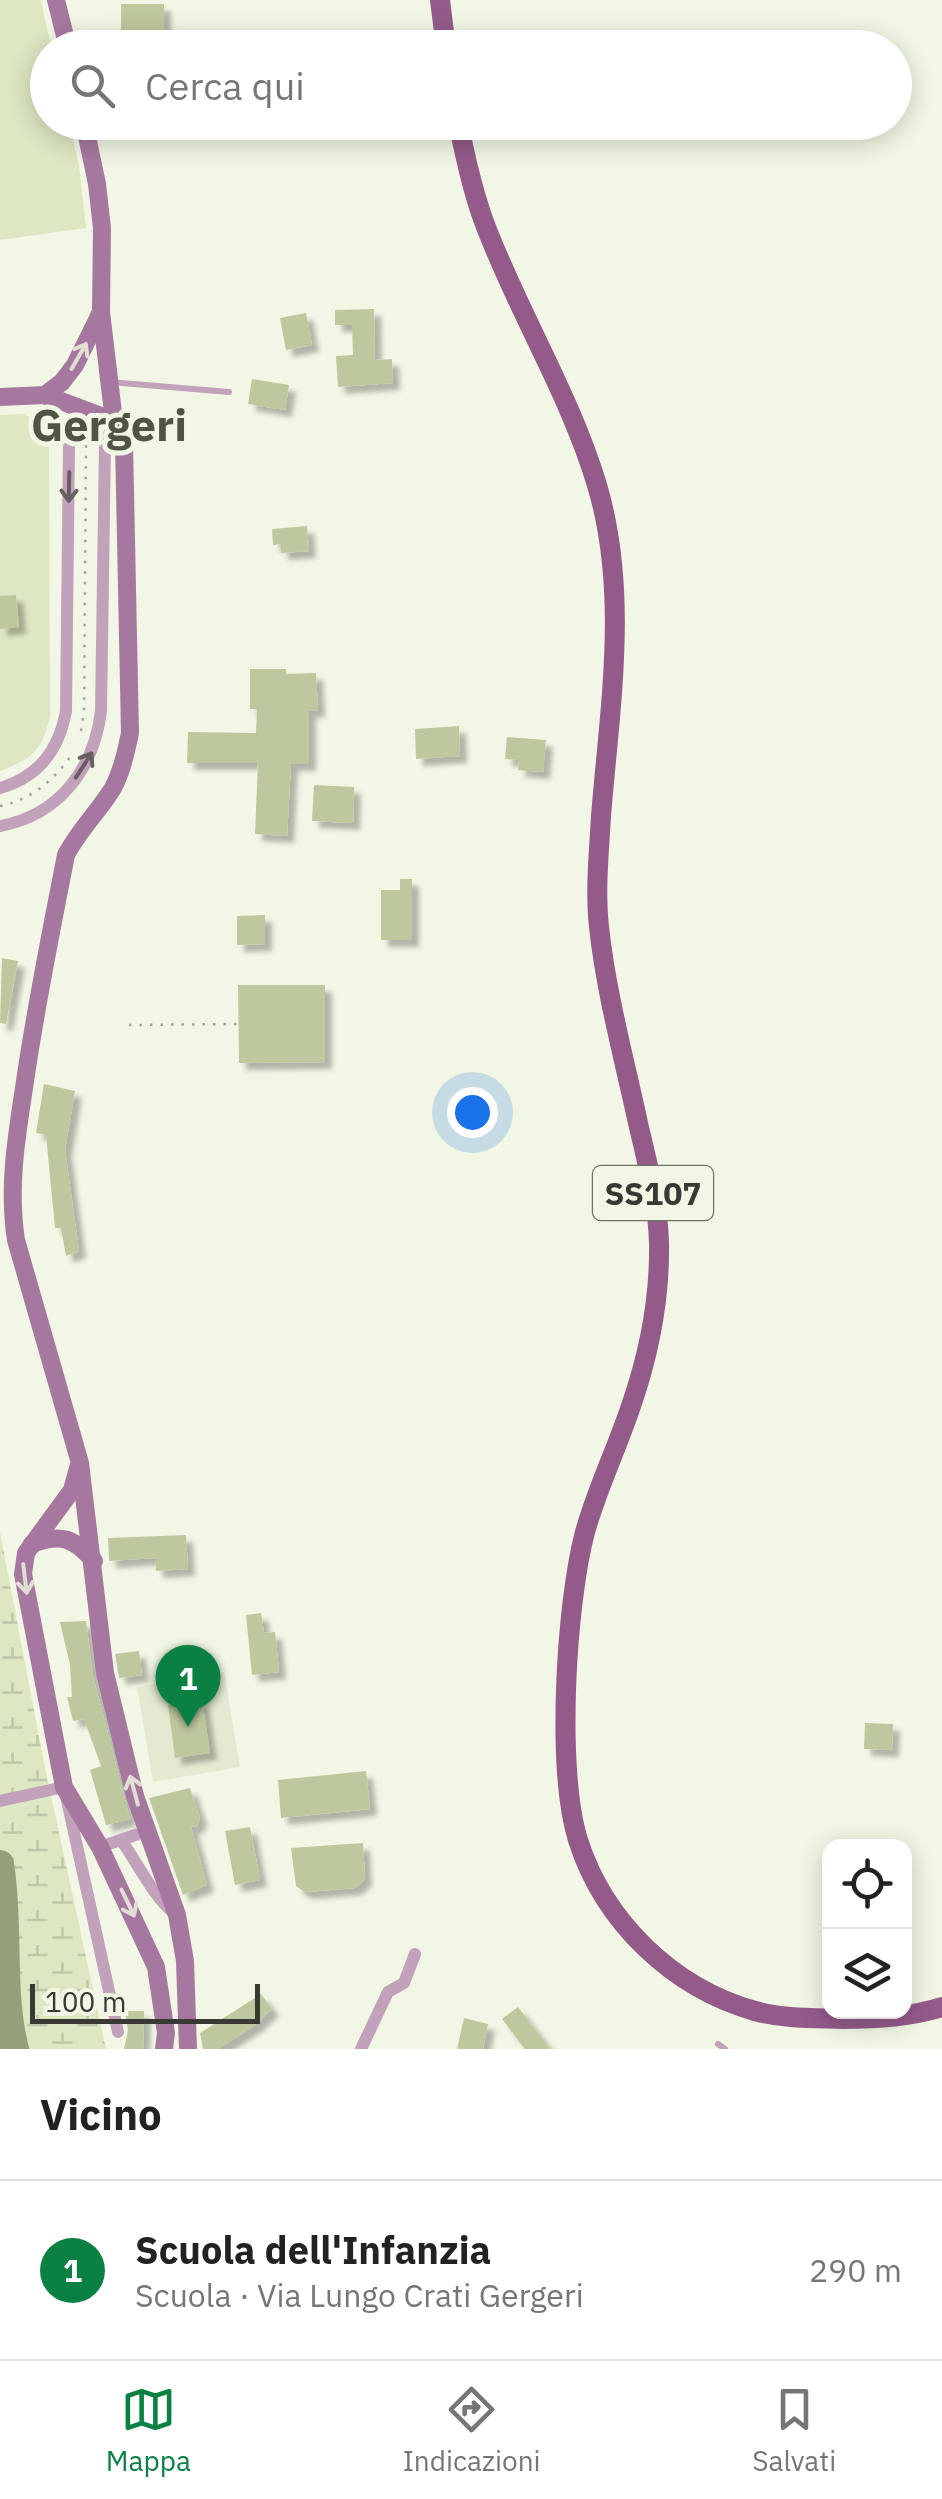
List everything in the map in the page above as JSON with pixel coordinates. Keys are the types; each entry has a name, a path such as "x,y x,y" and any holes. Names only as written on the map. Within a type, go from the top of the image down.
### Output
{"main road":[{"path":"440,0 444,30"},
{"name":"SS107","path":"462,140 482,218 597,484 614,562 616,611 597,874 599,927 617,1029 652,1182 659,1241 648,1354 585,1532 570,1614 567,1743 570,1804 579,1842 598,1884 630,1934 665,1966 707,1992 756,2011 803,2018 867,2019 942,2007"}],"street":[{"path":"56,0 64,30"},
{"path":"88,140 102,228 101,312 109,382 114,421 124,443 130,733 112,788 79,829 66,854 29,1051 11,1175 16,1240 80,1463 105,1673 147,1832 176,1915 185,1961 188,2049"},
{"path":"45,395 62,382 75,364 101,312"},
{"path":"2,787 24,779 40,766 63,730 66,711 69,445 45,395"},
{"path":"0,397 45,395 114,421"},
{"path":"5,825 28,818 64,791 92,755 98,736 102,711 105,444 114,421"},
{"path":"0,1221 16,1240"},
{"path":"80,1463 72,1490 32,1544 22,1565 64,1787 118,2032"},
{"path":"32,1544 69,1538 94,1561"},
{"path":"0,1801 64,1787"},
{"path":"64,1787 100,1848 156,1967 166,2033 164,2049"},
{"path":"100,1848 147,1832"},
{"path":"122,1840 160,1902 176,1915"},
{"path":"361,2049 388,1992 404,1983 414,1954"}],"lane":[{"path":"109,382 229,392"}],"path":[{"path":"0,806 7,805"},
{"path":"129,1025 238,1024"}],"shaded area":[{"path":"224,1672 240,1767 153,1782 137,1687"}],"green space":[{"path":"0,0 41,0 47,30 30,30 30,140 73,140 86,228 0,240"},
{"path":"24,414 39,423 49,440 50,717 34,752 0,771 0,415"},
{"path":"0,1532 45,1768 106,2049 0,2049"}],"building":[{"path":"121,4 164,4 164,30 121,30"},
{"path":"374,309 375,360 392,359 393,383 338,387 336,356 353,355 352,325 335,325 335,310"},
{"path":"306,313 312,345 286,350 280,318"},
{"path":"252,379 289,385 285,410 248,404"},
{"path":"307,526 309,551 281,553 281,544 273,545 272,529"},
{"path":"16,595 19,627 0,629 0,596"},
{"path":"250,669 316,673 318,710 309,711 309,764 291,764 287,836 255,834 258,763 187,763 188,732 256,733 257,709 250,709"},
{"path":"459,726 460,756 416,759 415,729"},
{"path":"507,737 546,740 543,772 518,770 519,760 505,759"},
{"path":"314,785 354,787 353,823 312,821"},
{"path":"400,879 412,879 412,940 381,940 381,890 400,890"},
{"path":"265,915 265,944 237,945 237,916"},
{"path":"2,958 18,961 6,1024 0,1023"},
{"path":"238,985 325,985 325,1062 239,1063"},
{"path":"44,1084 75,1091 65,1150 79,1251 66,1256 61,1228 55,1228 46,1135 36,1133"},
{"path":"186,1535 188,1569 156,1571 155,1558 109,1561 108,1538"},
{"path":"261,1613 264,1633 275,1632 279,1672 252,1675 246,1615"},
{"path":"86,1621 93,1676 130,1819 106,1825 90,1770 101,1766 84,1719 73,1721 67,1697 72,1697 70,1665 60,1622"},
{"path":"139,1651 142,1675 119,1678 115,1654"},
{"path":"202,1700 210,1753 175,1758 168,1705"},
{"path":"865,1723 893,1724 892,1750 864,1749"},
{"path":"366,1771 370,1809 281,1818 278,1780"},
{"path":"190,1788 200,1818 197,1826 191,1827 207,1885 183,1895 149,1798"},
{"path":"250,1827 260,1880 235,1885 225,1831"},
{"path":"363,1843 365,1879 355,1888 305,1892 296,1886 291,1848"},
{"path":"261,1994 272,2009 218,2049 203,2049 200,2033"},
{"path":"518,2007 550,2049 525,2049 502,2019"},
{"path":"125,2011 144,2011 143,2049 124,2049 128,2031"},
{"path":"464,2018 488,2024 483,2049 457,2049"}],"waterway":[{"path":"0,1864 8,2004 15,2049"}],"place":[{"name":"Scuola dell'Infanzia","path":"188,1727"}],"district":[{"name":"Gergeri","path":"109,424"}]}
